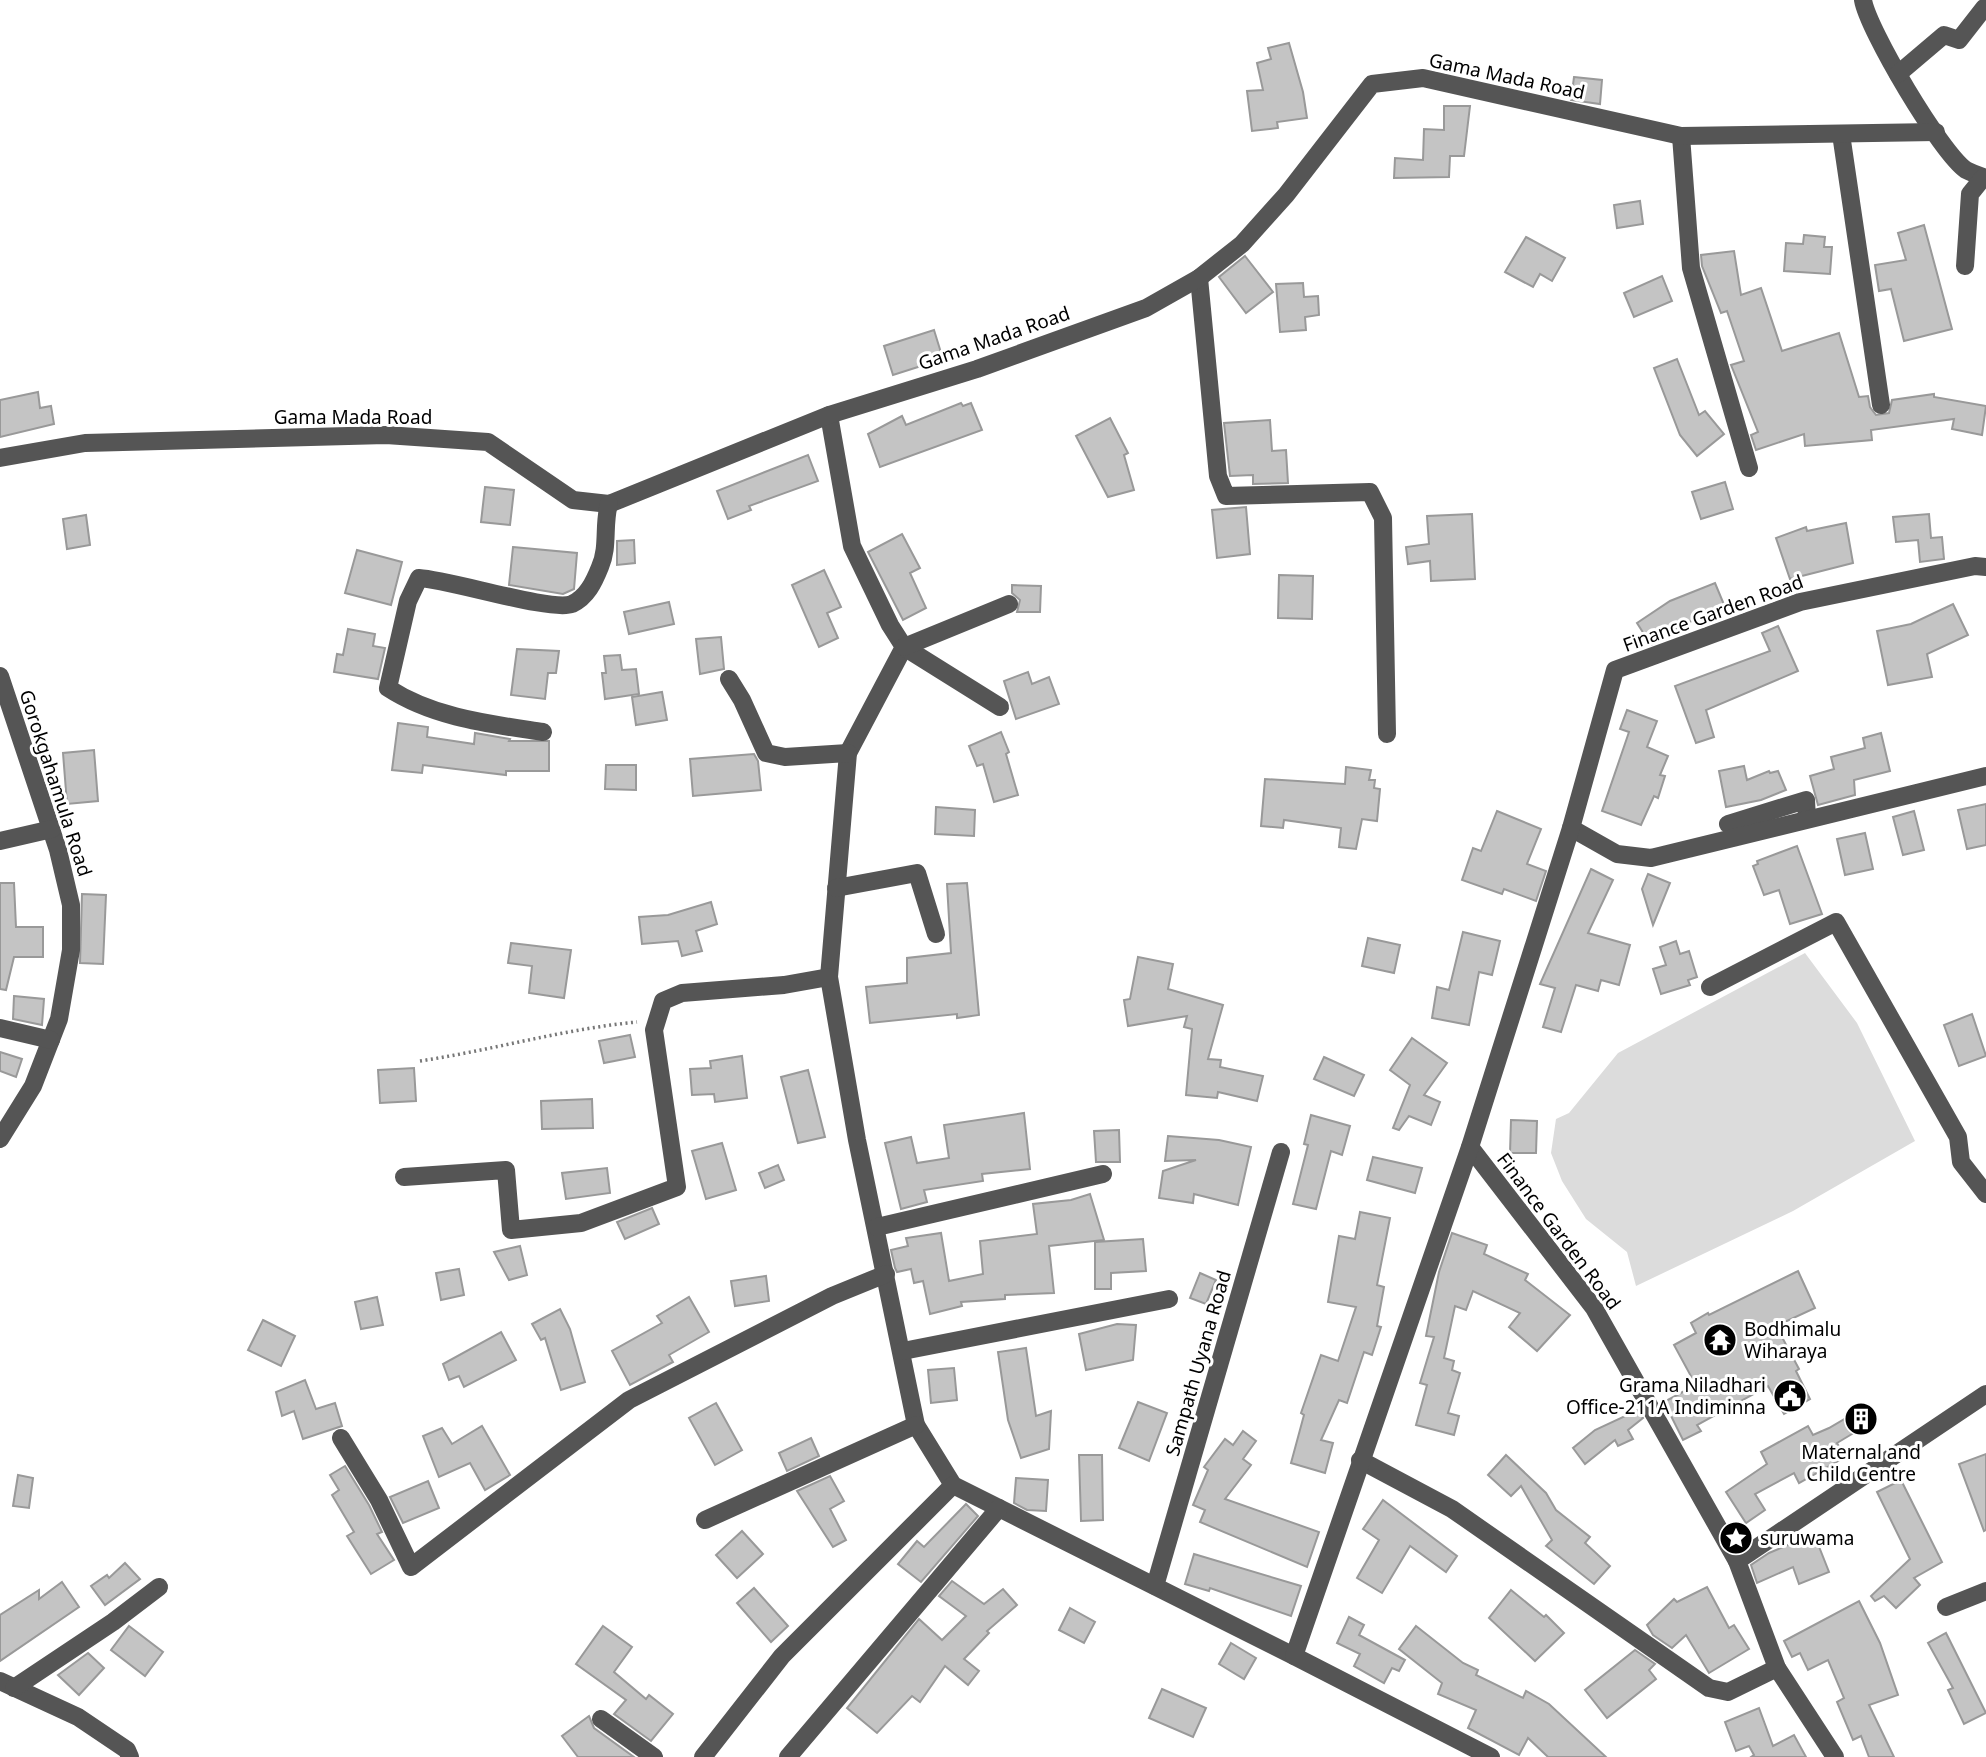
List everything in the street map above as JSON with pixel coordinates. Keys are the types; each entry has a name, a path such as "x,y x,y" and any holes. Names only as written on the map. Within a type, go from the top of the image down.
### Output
{"street":[{"path":"1863,0 1898,74 1936,132 1964,169 1985,178 1970,194 1965,266"},
{"path":"1898,74 1944,35 1959,40 1984,8"},
{"name":"Gama Mada Road","path":"0,458 85,443 386,435 488,442 573,500 609,504 828,415 977,369 1146,307 1199,278 1242,244 1286,195 1371,84 1423,78 1681,136 1936,132"},
{"path":"1841,134 1881,405"},
{"path":"1681,136 1691,268 1749,468"},
{"path":"1199,278 1218,476 1226,496 1370,492 1383,518 1387,734"},
{"path":"828,415 852,546 890,625 904,647 1000,707"},
{"path":"543,732 459,719 387,688 408,601 419,578 474,587 556,607 570,605 587,595 601,565 609,504"},
{"name":"Finance Garden Road","path":"1294,1656 1470,1147 1571,828 1615,670 1800,602 1975,566 1986,567"},
{"path":"1009,604 904,647 848,753 829,977 857,1140 903,1351 916,1425 953,1485 1491,1757"},
{"name":"Gorokgahamula Road","path":"0,676 52,829 71,905 71,950 59,1019 33,1086 0,1139"},
{"path":"729,679 742,700 766,753 785,757 848,753"},
{"path":"1571,828 1617,854 1650,858 1986,776"},
{"path":"1728,824 1806,800 1807,819"},
{"path":"0,841 52,829"},
{"path":"836,888 917,873 936,934"},
{"path":"1710,987 1836,922 1958,1137 1961,1162 1986,1194"},
{"path":"404,1177 506,1170 511,1230 581,1223 677,1187 654,1030 663,1000 682,993 784,985 829,977"},
{"path":"0,1028 51,1040"},
{"name":"Finance Garden Road","path":"1470,1147 1594,1308 1737,1561 1777,1668 1836,1757"},
{"name":"Sampath Uyana Road","path":"1156,1586 1281,1152"},
{"path":"877,1227 1103,1174"},
{"path":"341,1438 379,1500 411,1567 629,1399 832,1296 886,1274"},
{"path":"903,1351 1169,1299"},
{"path":"1737,1561 1986,1394"},
{"path":"705,1520 916,1425"},
{"path":"1360,1460 1452,1509 1709,1688 1728,1692 1777,1668"},
{"path":"703,1757 782,1656 953,1485"},
{"path":"788,1757 999,1508"},
{"path":"7,1685 113,1622 159,1587"},
{"path":"1946,1607 1986,1591"},
{"path":"7,1685 78,1717 127,1750 130,1757"},
{"path":"601,1719 654,1757"}],"path":[{"path":"420,1061 484,1051 589,1027 657,1020"}],"shaded area":[{"path":"1805,953 1857,1023 1915,1141 1793,1211 1636,1286 1627,1252 1586,1219 1562,1181 1551,1153 1556,1119 1569,1113 1618,1053"}],"building":[{"path":"1289,43 1303,92 1307,118 1277,122 1278,128 1252,131 1247,91 1263,90 1257,63 1271,59 1268,48"},
{"path":"1574,77 1602,80 1600,104 1571,100"},
{"path":"1444,106 1470,106 1464,156 1450,156 1449,177 1394,178 1395,158 1423,160 1424,129 1444,130"},
{"path":"1640,201 1643,224 1617,228 1614,205"},
{"path":"1924,225 1952,329 1904,341 1891,289 1879,291 1875,265 1906,260 1898,233"},
{"path":"1804,235 1825,237 1824,247 1832,247 1830,274 1784,271 1786,243 1803,244"},
{"path":"1526,237 1565,258 1552,281 1540,274 1533,287 1505,272"},
{"path":"1734,251 1741,295 1761,288 1782,351 1839,333 1859,397 1868,396 1870,407 1876,415 1889,413 1892,400 1934,394 1934,397 1986,406 1982,435 1952,429 1954,419 1871,430 1872,440 1805,446 1804,434 1756,450 1751,435 1758,432 1731,365 1744,361 1727,311 1721,313 1702,266 1701,255"},
{"path":"1245,256 1273,292 1246,313 1219,277"},
{"path":"1662,276 1672,301 1634,317 1624,293"},
{"path":"1303,283 1304,297 1318,296 1319,315 1305,317 1306,330 1280,332 1276,284"},
{"path":"934,330 943,359 893,375 884,346"},
{"path":"1677,359 1699,415 1705,411 1724,434 1697,456 1680,435 1654,368"},
{"path":"38,392 40,408 51,406 54,424 0,437 0,400"},
{"path":"961,403 963,406 971,403 982,430 880,467 868,434 902,416 906,425"},
{"path":"1110,418 1128,453 1124,455 1134,490 1108,497 1076,436"},
{"path":"1270,420 1272,451 1286,450 1288,483 1253,484 1253,475 1230,476 1224,423"},
{"path":"808,455 818,481 749,506 751,510 728,519 717,491"},
{"path":"1725,482 1733,509 1701,519 1692,492"},
{"path":"485,487 514,490 510,525 481,522"},
{"path":"1246,507 1250,554 1217,558 1212,510"},
{"path":"1472,514 1475,579 1431,581 1430,561 1408,564 1406,547 1429,544 1427,516"},
{"path":"1929,514 1931,538 1942,537 1944,559 1920,562 1918,540 1896,542 1893,517"},
{"path":"86,515 90,545 67,549 63,519"},
{"path":"1846,523 1853,563 1790,579 1776,538 1806,527 1807,531"},
{"path":"902,534 920,568 910,573 926,608 903,620 868,552"},
{"path":"634,540 635,563 617,565 617,541"},
{"path":"513,547 577,553 574,589 563,594 509,585"},
{"path":"357,550 402,562 391,605 345,593"},
{"path":"824,570 841,607 827,613 838,638 819,647 792,585"},
{"path":"1279,575 1313,576 1312,619 1278,618"},
{"path":"1715,583 1725,607 1687,623 1651,645 1637,623 1670,601"},
{"path":"1012,585 1041,586 1040,612 1017,612 1020,600 1012,593"},
{"path":"669,602 674,624 629,634 624,612"},
{"path":"1953,604 1968,635 1927,654 1932,677 1888,685 1877,631 1911,624"},
{"path":"1778,626 1798,671 1706,710 1714,737 1696,743 1675,686 1770,651 1762,633"},
{"path":"348,629 375,634 373,646 385,648 378,679 334,672 337,654 343,655"},
{"path":"721,637 724,669 700,674 696,639"},
{"path":"517,649 559,651 556,673 548,673 545,699 511,695"},
{"path":"620,655 622,670 636,669 639,694 605,699 602,673 606,673 604,656"},
{"path":"1028,672 1032,684 1049,677 1059,704 1016,719 1004,681"},
{"path":"662,692 667,720 636,725 632,697"},
{"path":"1627,710 1657,721 1647,747 1668,756 1660,775 1665,776 1658,798 1654,796 1641,825 1602,811 1629,732 1620,729"},
{"path":"398,723 428,727 427,737 474,744 475,733 510,739 509,741 549,741 549,771 506,771 506,775 423,765 422,773 392,770"},
{"path":"1001,732 1009,752 1006,754 1018,795 994,802 983,764 977,766 969,746"},
{"path":"1881,733 1890,771 1854,780 1855,795 1818,805 1810,776 1834,769 1831,757 1865,748 1863,738"},
{"path":"94,750 98,801 67,804 63,753"},
{"path":"754,754 758,761 761,790 693,796 690,759"},
{"path":"606,765 636,765 636,790 605,789"},
{"path":"1744,766 1747,780 1769,771 1778,771 1786,790 1761,800 1726,807 1719,771"},
{"path":"1346,767 1371,770 1369,780 1375,780 1374,788 1380,789 1377,821 1362,819 1356,849 1339,847 1341,828 1284,820 1283,828 1261,826 1265,779 1345,784"},
{"path":"1986,804 1986,845 1967,849 1958,810"},
{"path":"936,807 975,810 974,836 935,834"},
{"path":"1497,811 1541,829 1527,864 1546,871 1536,901 1504,889 1502,894 1462,880 1473,848 1481,851"},
{"path":"1914,811 1924,850 1903,855 1893,817"},
{"path":"1865,833 1873,869 1845,875 1837,839"},
{"path":"1797,846 1822,914 1790,924 1779,890 1764,895 1753,866 1758,864 1757,861"},
{"path":"1591,869 1613,880 1588,933 1630,945 1619,985 1601,980 1598,991 1576,985 1561,1032 1543,1027 1555,988 1540,984"},
{"path":"1648,874 1670,883 1653,925 1642,889"},
{"path":"0,883 14,883 16,927 43,927 43,957 14,957 6,990 0,989"},
{"path":"967,883 979,1015 957,1018 957,1014 870,1023 866,987 907,983 907,958 951,953 947,884"},
{"path":"82,894 106,895 103,964 80,963"},
{"path":"711,902 717,924 696,931 702,951 682,956 678,941 642,944 639,917 668,915"},
{"path":"1463,932 1500,941 1492,975 1479,972 1469,1025 1432,1018 1437,987 1449,990"},
{"path":"1368,938 1400,945 1394,973 1362,966"},
{"path":"1676,941 1680,954 1689,951 1697,977 1688,980 1690,985 1661,994 1653,969 1666,965 1660,947"},
{"path":"511,943 571,950 564,998 529,993 532,966 508,963"},
{"path":"1138,957 1173,964 1168,989 1223,1005 1208,1059 1221,1060 1220,1067 1263,1076 1257,1101 1218,1092 1217,1098 1186,1095 1192,1029 1184,1027 1187,1016 1128,1026 1124,1000 1130,999"},
{"path":"14,996 44,999 42,1025 13,1019"},
{"path":"1972,1014 1986,1056 1959,1066 1944,1025"},
{"path":"630,1035 635,1057 604,1063 599,1041"},
{"path":"1412,1038 1447,1063 1424,1095 1440,1102 1431,1125 1409,1116 1399,1130 1393,1128 1410,1085 1390,1070"},
{"path":"0,1052 22,1059 16,1077 0,1071"},
{"path":"742,1056 747,1098 715,1102 714,1094 692,1095 690,1069 711,1068 710,1061"},
{"path":"1324,1057 1364,1075 1354,1096 1314,1079"},
{"path":"414,1068 416,1101 380,1103 378,1070"},
{"path":"808,1070 825,1137 798,1143 781,1077"},
{"path":"592,1099 593,1128 542,1129 541,1101"},
{"path":"1024,1113 1030,1169 982,1174 983,1181 924,1190 927,1202 901,1209 885,1143 911,1137 917,1163 949,1158 944,1125"},
{"path":"1311,1115 1350,1126 1342,1155 1331,1151 1316,1209 1293,1204 1308,1145 1304,1144"},
{"path":"1511,1120 1537,1121 1536,1153 1510,1153"},
{"path":"1119,1130 1120,1162 1096,1162 1094,1131"},
{"path":"1168,1136 1219,1140 1251,1147 1238,1205 1194,1194 1193,1203 1159,1198 1163,1171 1196,1160 1165,1161"},
{"path":"722,1143 736,1190 706,1199 692,1151"},
{"path":"1373,1157 1422,1168 1415,1193 1367,1180"},
{"path":"778,1165 784,1180 765,1188 759,1173"},
{"path":"607,1168 610,1193 566,1199 562,1173"},
{"path":"1090,1194 1104,1240 1049,1246 1054,1293 1005,1295 1005,1299 961,1302 962,1306 930,1314 923,1281 914,1283 911,1269 897,1272 895,1268 891,1250 908,1246 906,1238 941,1233 949,1281 983,1274 980,1241 1037,1234 1033,1204 1071,1200"},
{"path":"652,1208 659,1224 625,1239 617,1222"},
{"path":"1360,1212 1390,1218 1377,1285 1384,1287 1377,1326 1381,1327 1372,1355 1364,1352 1347,1403 1339,1400 1321,1440 1333,1443 1325,1473 1291,1463 1304,1415 1301,1413 1321,1355 1338,1361 1356,1307 1328,1302 1339,1236 1355,1239"},
{"path":"1452,1233 1487,1245 1484,1254 1528,1274 1525,1280 1570,1315 1537,1351 1509,1327 1520,1313 1473,1291 1466,1310 1455,1306 1444,1358 1454,1361 1452,1370 1460,1373 1448,1413 1459,1416 1454,1435 1416,1425 1427,1385 1420,1383 1434,1337 1426,1336 1439,1272"},
{"path":"1143,1239 1146,1271 1111,1273 1111,1289 1095,1289 1095,1242"},
{"path":"520,1246 527,1275 509,1280 494,1252"},
{"path":"459,1269 464,1295 441,1300 436,1273"},
{"path":"1798,1271 1815,1308 1776,1326 1799,1369 1796,1371 1810,1399 1784,1414 1768,1386 1697,1425 1701,1431 1683,1440 1664,1402 1692,1387 1688,1380 1692,1378 1674,1345 1696,1333 1691,1323"},
{"path":"1200,1273 1216,1280 1206,1304 1190,1298"},
{"path":"766,1276 769,1301 735,1306 731,1281"},
{"path":"377,1297 383,1325 361,1329 355,1302"},
{"path":"689,1297 709,1332 669,1355 673,1362 630,1385 612,1351 662,1323 657,1316"},
{"path":"560,1309 570,1329 585,1382 561,1390 545,1338 541,1340 532,1324"},
{"path":"263,1320 295,1336 281,1366 248,1350"},
{"path":"1117,1324 1136,1325 1133,1360 1086,1370 1079,1334"},
{"path":"501,1332 516,1360 464,1387 459,1376 449,1380 443,1364"},
{"path":"1026,1348 1036,1416 1051,1411 1049,1449 1021,1458 1008,1420 998,1352"},
{"path":"954,1368 957,1400 931,1403 928,1370"},
{"path":"305,1380 316,1409 335,1403 342,1426 303,1439 294,1411 282,1416 276,1392"},
{"path":"1138,1402 1167,1413 1149,1461 1119,1448"},
{"path":"716,1403 742,1450 715,1465 689,1418"},
{"path":"1868,1405 1877,1419 1837,1443 1845,1457 1799,1483 1794,1473 1755,1494 1765,1510 1746,1523 1726,1492 1767,1464 1761,1452 1808,1426 1813,1435 1829,1428"},
{"path":"1638,1410 1643,1418 1628,1430 1633,1439 1618,1446 1615,1440 1585,1464 1573,1448 1595,1430"},
{"path":"482,1426 510,1475 485,1490 470,1463 439,1477 423,1436 442,1428 452,1444"},
{"path":"1243,1431 1256,1441 1243,1459 1251,1465 1225,1499 1319,1532 1307,1567 1200,1522 1205,1510 1193,1505 1208,1470 1204,1467 1225,1439 1233,1445"},
{"path":"811,1438 819,1456 787,1471 779,1453"},
{"path":"1986,1454 1986,1530 1984,1531 1959,1464"},
{"path":"1079,1455 1102,1455 1103,1520 1081,1521"},
{"path":"1506,1455 1546,1493 1556,1510 1590,1537 1585,1543 1610,1566 1594,1584 1546,1546 1552,1540 1521,1486 1511,1496 1488,1475"},
{"path":"345,1466 369,1505 382,1532 377,1534 394,1560 371,1574 347,1536 354,1532 332,1495 339,1490 330,1475"},
{"path":"18,1475 33,1478 29,1508 13,1506"},
{"path":"830,1476 844,1501 830,1509 846,1540 833,1547 797,1491"},
{"path":"1016,1478 1048,1480 1046,1511 1027,1510 1014,1503"},
{"path":"1901,1480 1942,1562 1914,1578 1920,1585 1896,1608 1884,1596 1875,1601 1871,1596 1910,1559 1877,1492"},
{"path":"428,1481 439,1508 403,1523 390,1497"},
{"path":"1383,1500 1457,1556 1446,1572 1410,1546 1382,1593 1357,1578 1379,1540 1363,1529"},
{"path":"966,1504 978,1516 921,1582 898,1564 917,1541 924,1547"},
{"path":"742,1531 763,1554 737,1578 716,1555"},
{"path":"1814,1534 1829,1572 1799,1584 1793,1567 1757,1583 1751,1565 1769,1553"},
{"path":"1194,1554 1301,1586 1291,1616 1210,1588 1209,1591 1185,1584"},
{"path":"125,1563 140,1579 105,1605 91,1586 107,1575 109,1578"},
{"path":"952,1581 984,1604 1003,1589 1017,1605 987,1631 989,1633 964,1659 979,1671 968,1685 945,1666 920,1702 912,1696 877,1733 847,1708 919,1619 942,1640 966,1616 939,1596"},
{"path":"62,1582 79,1607 0,1661 0,1615 39,1590 39,1599"},
{"path":"1707,1587 1729,1628 1734,1625 1749,1649 1709,1673 1686,1635 1672,1648 1653,1635 1647,1625 1674,1599 1677,1602"},
{"path":"754,1588 788,1626 771,1642 737,1603"},
{"path":"1511,1590 1544,1617 1546,1615 1564,1633 1535,1661 1489,1618"},
{"path":"1859,1601 1880,1643 1898,1695 1869,1705 1894,1757 1869,1757 1861,1736 1853,1740 1837,1702 1844,1698 1828,1660 1808,1670 1800,1653 1792,1657 1784,1641"},
{"path":"1070,1608 1095,1622 1084,1643 1059,1630"},
{"path":"1349,1617 1364,1625 1359,1635 1405,1660 1399,1671 1392,1668 1384,1683 1354,1666 1360,1654 1337,1643"},
{"path":"129,1626 163,1652 145,1676 111,1650"},
{"path":"603,1626 632,1647 614,1672 646,1699 649,1695 673,1714 651,1741 614,1714 626,1700 576,1664"},
{"path":"1416,1626 1463,1663 1478,1670 1476,1675 1523,1698 1526,1691 1549,1704 1606,1757 1548,1757 1528,1738 1519,1755 1468,1728 1476,1710 1438,1694 1442,1683 1399,1649"},
{"path":"1946,1633 1986,1713 1964,1724 1948,1690 1953,1688 1928,1643"},
{"path":"1231,1643 1256,1658 1244,1679 1219,1664"},
{"path":"1635,1650 1655,1664 1649,1670 1656,1679 1607,1718 1585,1690"},
{"path":"88,1653 104,1668 79,1695 58,1675"},
{"path":"1162,1689 1206,1708 1193,1737 1149,1718"},
{"path":"1759,1708 1773,1746 1794,1735 1806,1757 1751,1757 1754,1755 1749,1746 1736,1751 1725,1722"},
{"path":"589,1716 594,1728 634,1757 578,1757 562,1736"}],"place":[{"name":"Bodhimalu Wiharaya","path":"1720,1340"},
{"name":"Grama Niladhari Office-211A Indiminna","path":"1790,1396"},
{"name":"Maternal and Child Centre","path":"1861,1419"},
{"name":"suruwama","path":"1736,1538"}]}
